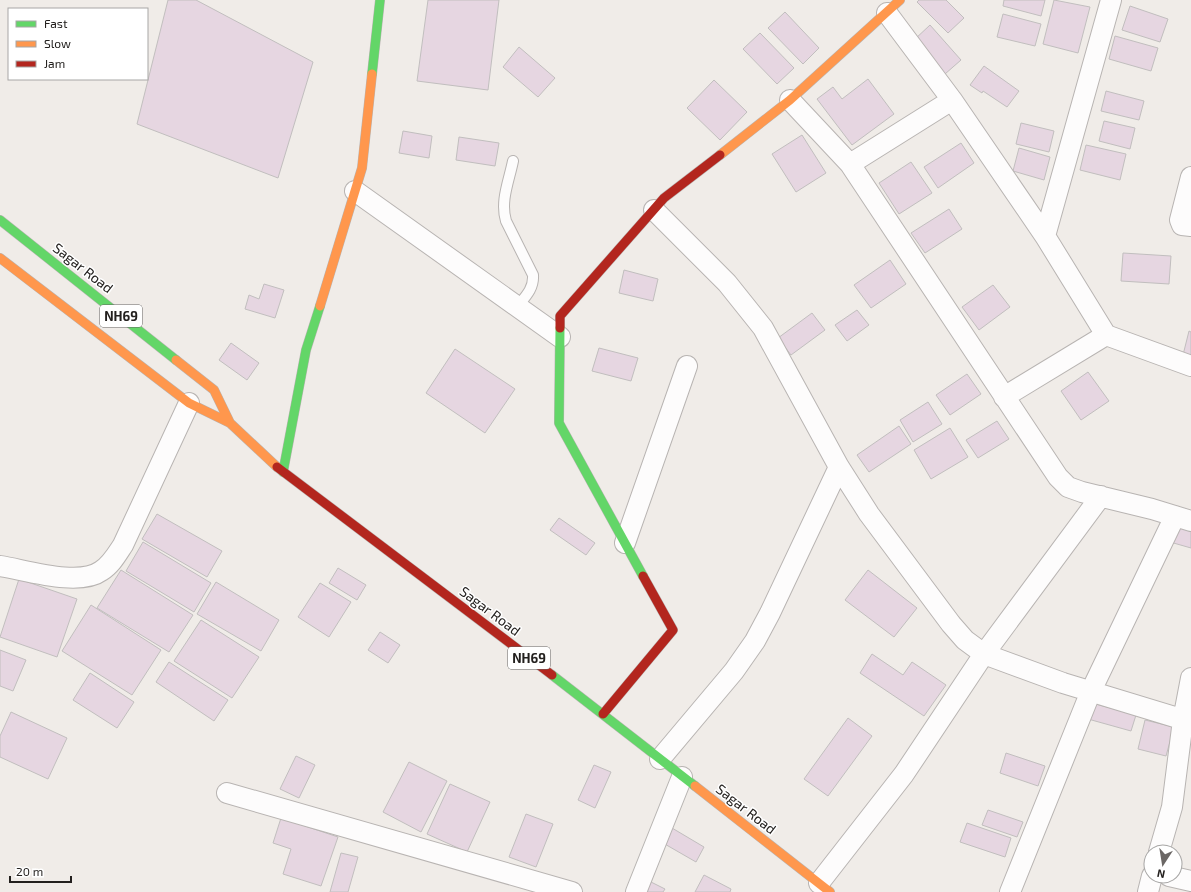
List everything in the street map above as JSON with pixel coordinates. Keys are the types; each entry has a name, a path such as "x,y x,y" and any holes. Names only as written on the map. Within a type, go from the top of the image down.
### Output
{"main road":[{"path":"283,472 306,350 362,168 380,0"},
{"path":"603,714 673,630 559,423 560,316 664,198 790,100 894,6"},
{"name":"Sagar Road","path":"0,220 214,390 230,423"},
{"name":"Sagar Road","path":"0,258 189,403 230,423 283,472 603,714 824,888"}],"street":[{"path":"1045,236 1111,0"},
{"path":"894,6 952,100 1045,236 1106,335 1191,366"},
{"path":"790,100 850,164 1058,477 1068,487 1082,492 1183,519 1091,691 1010,892"},
{"path":"850,164 952,100"},
{"path":"1191,177 1180,220 1182,225 1191,226"},
{"path":"355,191 560,337"},
{"path":"654,210 727,283 763,328 838,467 869,514 951,624 965,640 984,654 1063,683 1187,721"},
{"path":"1004,397 1106,335"},
{"path":"625,543 687,366"},
{"path":"0,567 69,578 86,578 101,572 114,559 123,545 189,403"},
{"path":"660,759 734,671 755,641 770,613 838,467"},
{"path":"824,888 904,774 984,654 1101,496"},
{"path":"1161,844 1172,807 1187,721 1191,678"},
{"path":"636,892 682,777"},
{"path":"227,792 513,884 572,892"}],"lane":[{"path":"513,161 503,212 533,275 534,283 531,290 517,307"}],"building":[{"path":"168,0 196,0 313,62 278,178 137,124"},
{"path":"428,0 499,0 488,90 417,81"},
{"path":"919,0 946,0 964,18 948,33 917,2"},
{"path":"1004,0 1045,0 1041,16 1003,6"},
{"path":"1054,0 1090,7 1078,53 1043,44"},
{"path":"1130,6 1168,19 1160,42 1122,30"},
{"path":"785,12 819,48 803,64 768,28"},
{"path":"1003,14 1041,24 1035,46 997,37"},
{"path":"930,25 961,60 945,74 914,40"},
{"path":"760,33 794,68 777,84 743,49"},
{"path":"1115,36 1158,48 1151,71 1109,59"},
{"path":"519,47 555,78 538,97 503,67"},
{"path":"984,66 1019,91 1007,107 983,91 982,93 970,85"},
{"path":"868,79 894,114 852,145 817,99 833,87 842,99"},
{"path":"714,80 747,112 720,140 687,108"},
{"path":"1106,91 1144,101 1139,120 1101,111"},
{"path":"1104,121 1135,128 1130,149 1099,141"},
{"path":"1021,123 1054,131 1049,152 1016,144"},
{"path":"403,131 432,136 429,158 399,153"},
{"path":"802,135 826,173 796,192 772,154"},
{"path":"459,137 499,143 495,166 456,160"},
{"path":"961,143 974,163 938,188 924,167"},
{"path":"1086,145 1126,154 1120,180 1080,170"},
{"path":"1019,148 1050,157 1044,180 1013,171"},
{"path":"911,162 932,193 899,214 879,183"},
{"path":"949,209 962,229 925,253 911,233"},
{"path":"1123,253 1171,256 1169,284 1121,281"},
{"path":"890,260 906,284 871,308 854,285"},
{"path":"624,270 658,279 653,301 619,293"},
{"path":"264,284 284,290 275,318 245,309 249,295 259,299"},
{"path":"993,285 1010,307 979,330 962,307"},
{"path":"857,310 869,325 847,341 835,325"},
{"path":"812,313 825,330 791,355 778,338"},
{"path":"1189,331 1191,332 1191,361 1182,359"},
{"path":"231,343 259,363 247,380 219,360"},
{"path":"599,348 638,358 631,381 592,371"},
{"path":"455,349 515,389 485,433 426,393"},
{"path":"1088,372 1109,401 1081,420 1061,391"},
{"path":"967,374 981,394 950,415 936,395"},
{"path":"928,402 942,424 913,442 900,420"},
{"path":"997,421 1009,439 978,458 966,440"},
{"path":"899,426 911,444 869,472 857,455"},
{"path":"950,428 968,457 931,479 914,450"},
{"path":"157,514 222,551 207,577 142,539"},
{"path":"559,518 595,543 586,555 550,530"},
{"path":"1174,524 1191,528 1191,548 1170,542"},
{"path":"143,542 211,583 194,612 126,571"},
{"path":"338,568 366,585 357,600 329,583"},
{"path":"121,570 193,615 169,652 97,608"},
{"path":"868,570 917,608 894,637 845,600"},
{"path":"19,579 77,599 57,657 0,637"},
{"path":"216,582 279,620 261,651 197,614"},
{"path":"320,583 351,602 329,637 298,617"},
{"path":"91,605 161,650 132,695 62,651"},
{"path":"201,620 259,657 232,698 174,661"},
{"path":"380,632 400,645 388,663 368,650"},
{"path":"0,650 26,660 13,691 0,686"},
{"path":"872,654 903,675 912,662 946,685 924,716 860,673"},
{"path":"169,662 228,700 214,721 156,682"},
{"path":"90,673 134,702 117,728 73,700"},
{"path":"1092,703 1136,715 1131,731 1088,719"},
{"path":"11,712 67,738 48,779 0,757 0,736"},
{"path":"848,718 872,736 828,796 804,779"},
{"path":"1145,720 1174,727 1166,756 1138,749"},
{"path":"1006,753 1045,766 1038,786 1000,773"},
{"path":"296,756 315,765 299,798 280,789"},
{"path":"409,762 447,781 421,832 383,812"},
{"path":"594,765 611,772 595,808 578,800"},
{"path":"450,784 490,802 467,852 427,834"},
{"path":"988,810 1023,822 1017,837 982,825"},
{"path":"526,814 553,824 536,867 509,857"},
{"path":"281,818 338,837 321,886 283,874 291,849 273,843"},
{"path":"967,823 1011,838 1005,857 960,842"},
{"path":"672,828 704,847 696,862 663,843"},
{"path":"341,853 358,857 348,892 330,892"},
{"path":"704,875 731,889 730,892 695,892"},
{"path":"647,880 665,889 663,892 642,892"}],"traffic: fast":[{"path":"372,74 380,0"},
{"path":"0,220 176,360"},
{"path":"283,472 306,350 320,306"},
{"path":"560,328 559,423 643,576"},
{"path":"552,675 695,786"}],"traffic: slow":[{"path":"720,155 790,100 900,0"},
{"path":"320,306 362,168 372,74"},
{"path":"0,258 189,403 230,423 277,467"},
{"path":"176,360 214,390 230,423"},
{"path":"695,786 830,892"}],"traffic: jam":[{"path":"560,328 560,316 664,198 720,155"},
{"path":"277,467 552,675"},
{"path":"603,714 673,630 643,576"}]}
